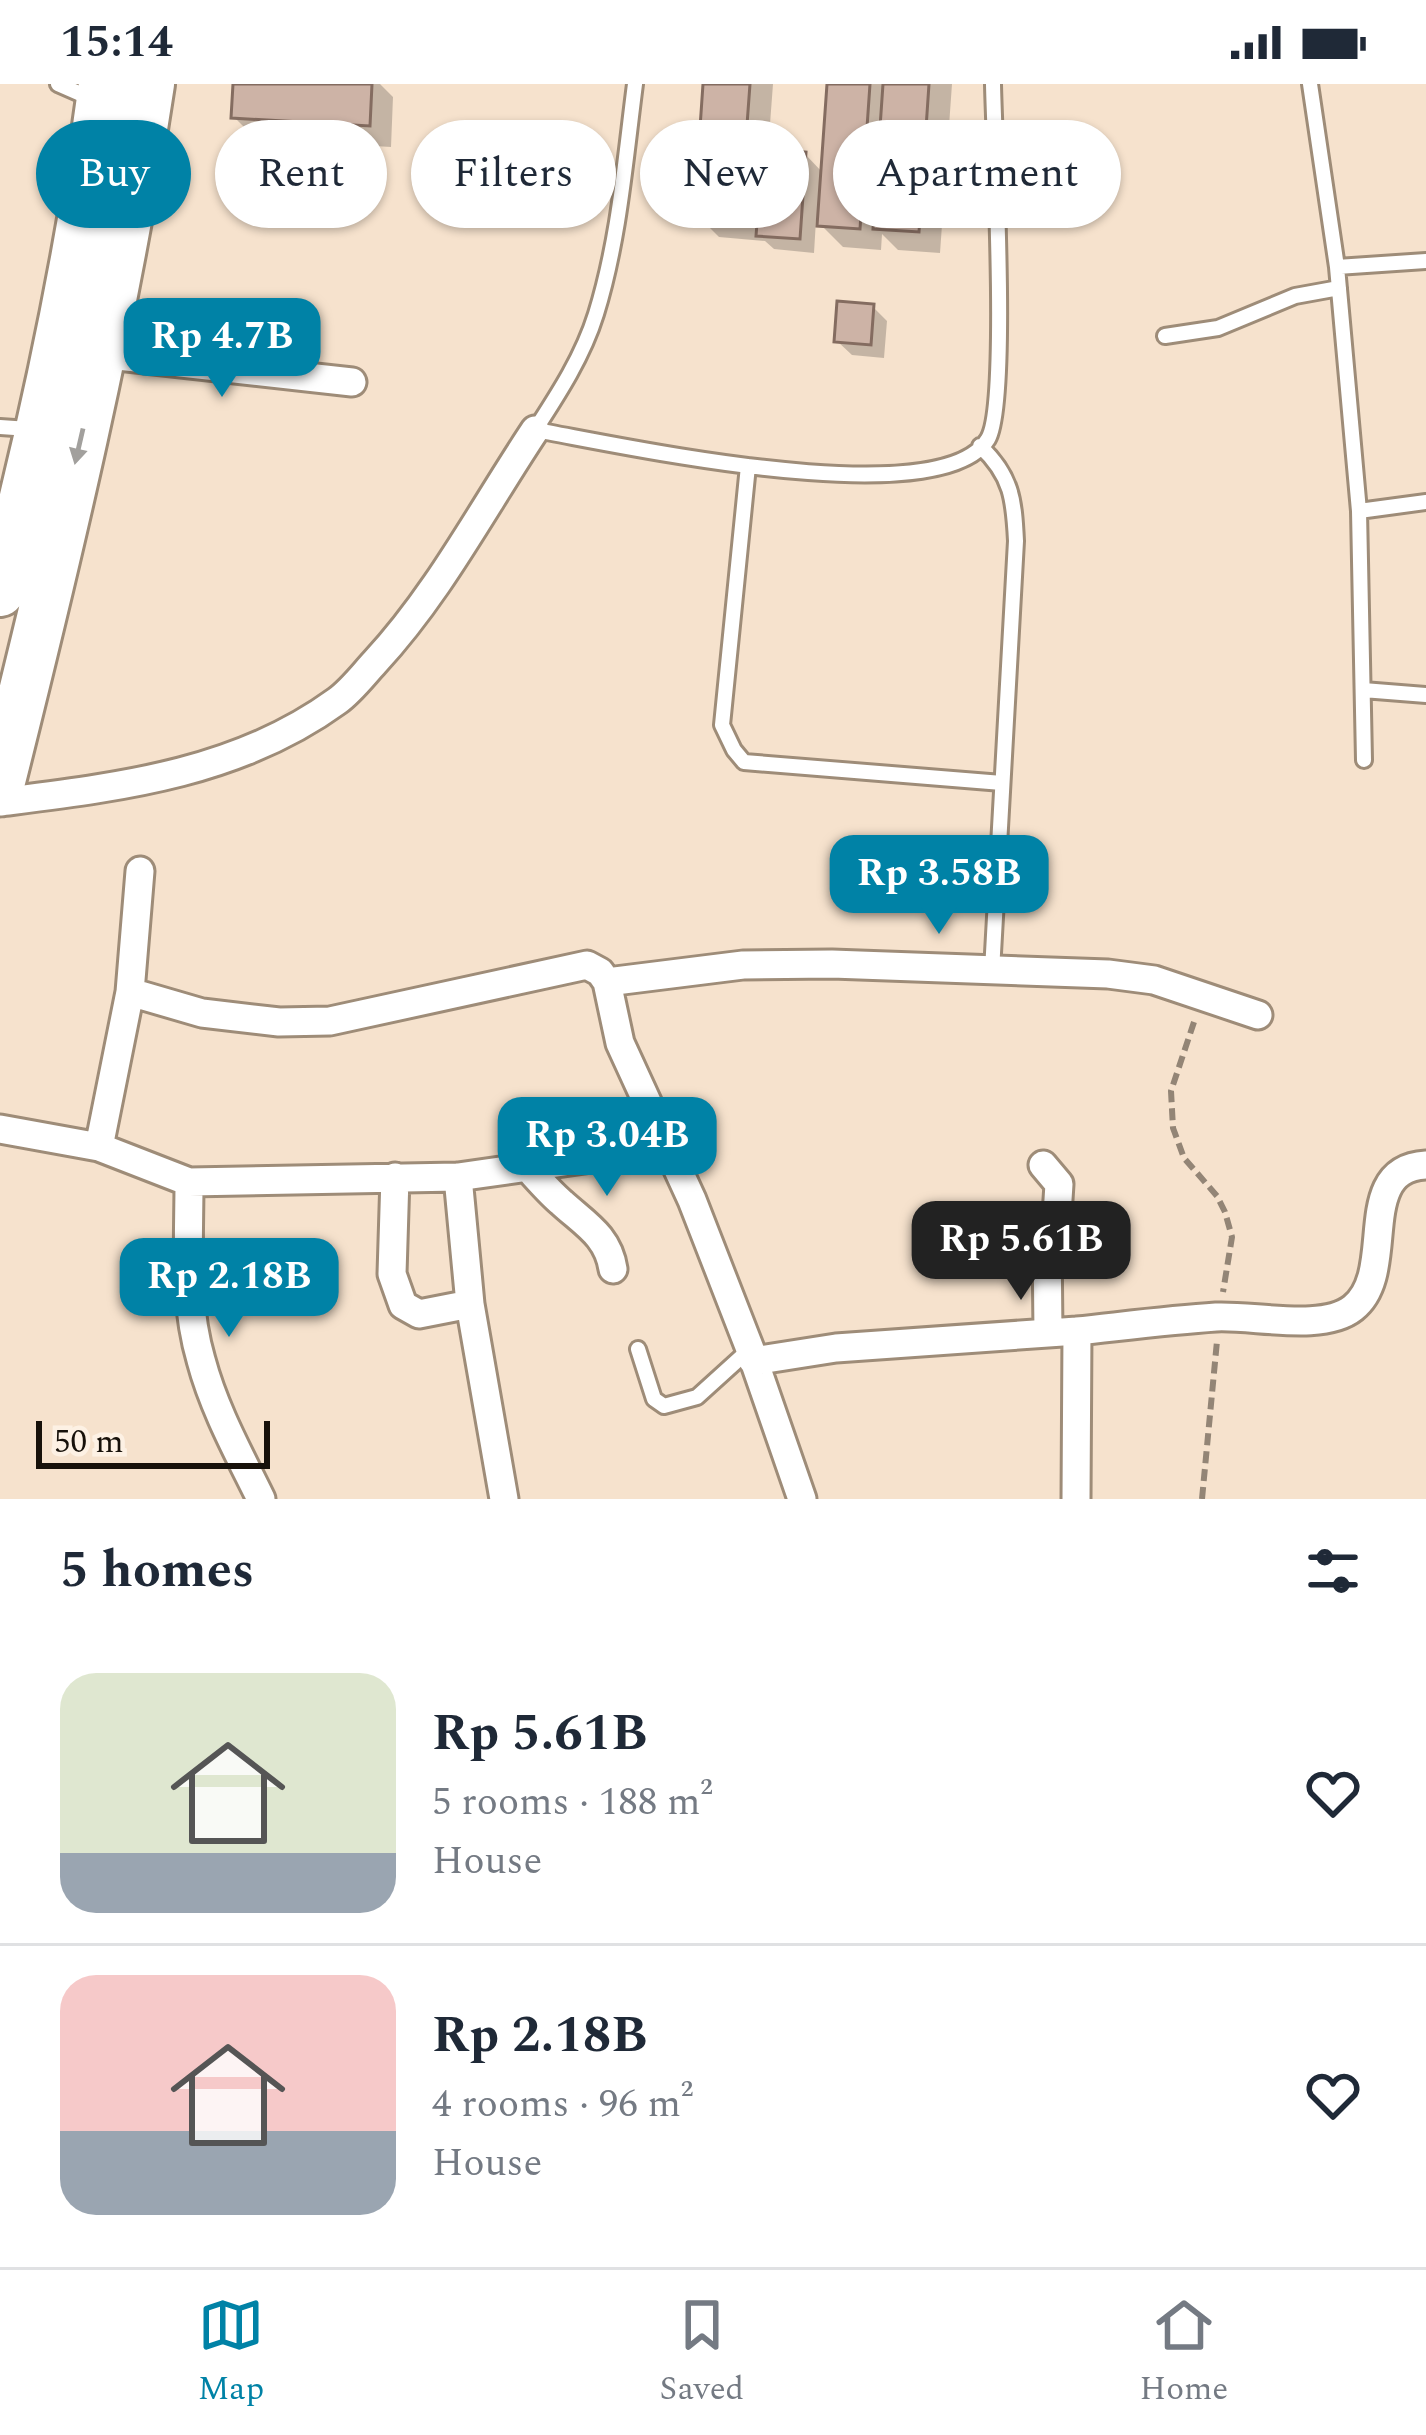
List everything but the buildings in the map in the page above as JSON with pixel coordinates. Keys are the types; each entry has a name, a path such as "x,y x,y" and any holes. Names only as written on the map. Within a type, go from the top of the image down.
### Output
{"highway":[{"path":"0,785 100,354 135,185 150,84"},
{"path":"0,592 18,499 20,428 92,172 87,90"}],"street":[{"path":"100,354 352,382"},
{"path":"0,802 188,772 236,756 340,699 397,638 441,578 536,430"},
{"path":"99,1148 130,992 140,871"},
{"path":"130,992 202,1013 313,1022 573,966 587,965 600,972 607,982 620,1043 669,1147 752,1355 802,1499"},
{"path":"607,982 743,965 1108,974 1154,980 1258,1016"},
{"path":"0,1129 99,1148 189,1182 458,1177 669,1147"},
{"path":"1043,1165 1059,1184 1057,1215 1047,1236 1048,1333"},
{"path":"752,1355 1220,1317 1338,1317 1366,1295 1373,1278 1383,1192 1397,1174 1426,1165"},
{"path":"528,1168 598,1232 613,1269"},
{"path":"458,1177 470,1304 504,1499"},
{"path":"395,1178 392,1274 403,1305 419,1314 470,1304"},
{"path":"189,1182 189,1295 200,1357 261,1499"},
{"path":"1076,1499 1077,1331"}],"lane":[{"path":"635,84 617,227 596,316 571,374 536,430 748,466 894,477 941,470 969,458 989,438 998,386 994,84"},
{"path":"1310,84 1339,288 1359,511 1364,760"},
{"path":"1336,268 1426,261"},
{"path":"1165,336 1218,328 1295,296 1339,288"},
{"path":"980,446 1001,465 1014,493 1011,658 992,971"},
{"path":"748,466 722,725 734,751 744,762 1002,783"},
{"path":"1359,511 1426,502"},
{"path":"1363,690 1426,695"},
{"path":"638,1349 653,1399 664,1406 697,1397 752,1355"}],"path":[{"path":"1202,1499 1232,1237 1217,1196 1184,1158 1173,1128 1171,1091 1203,994"}]}
